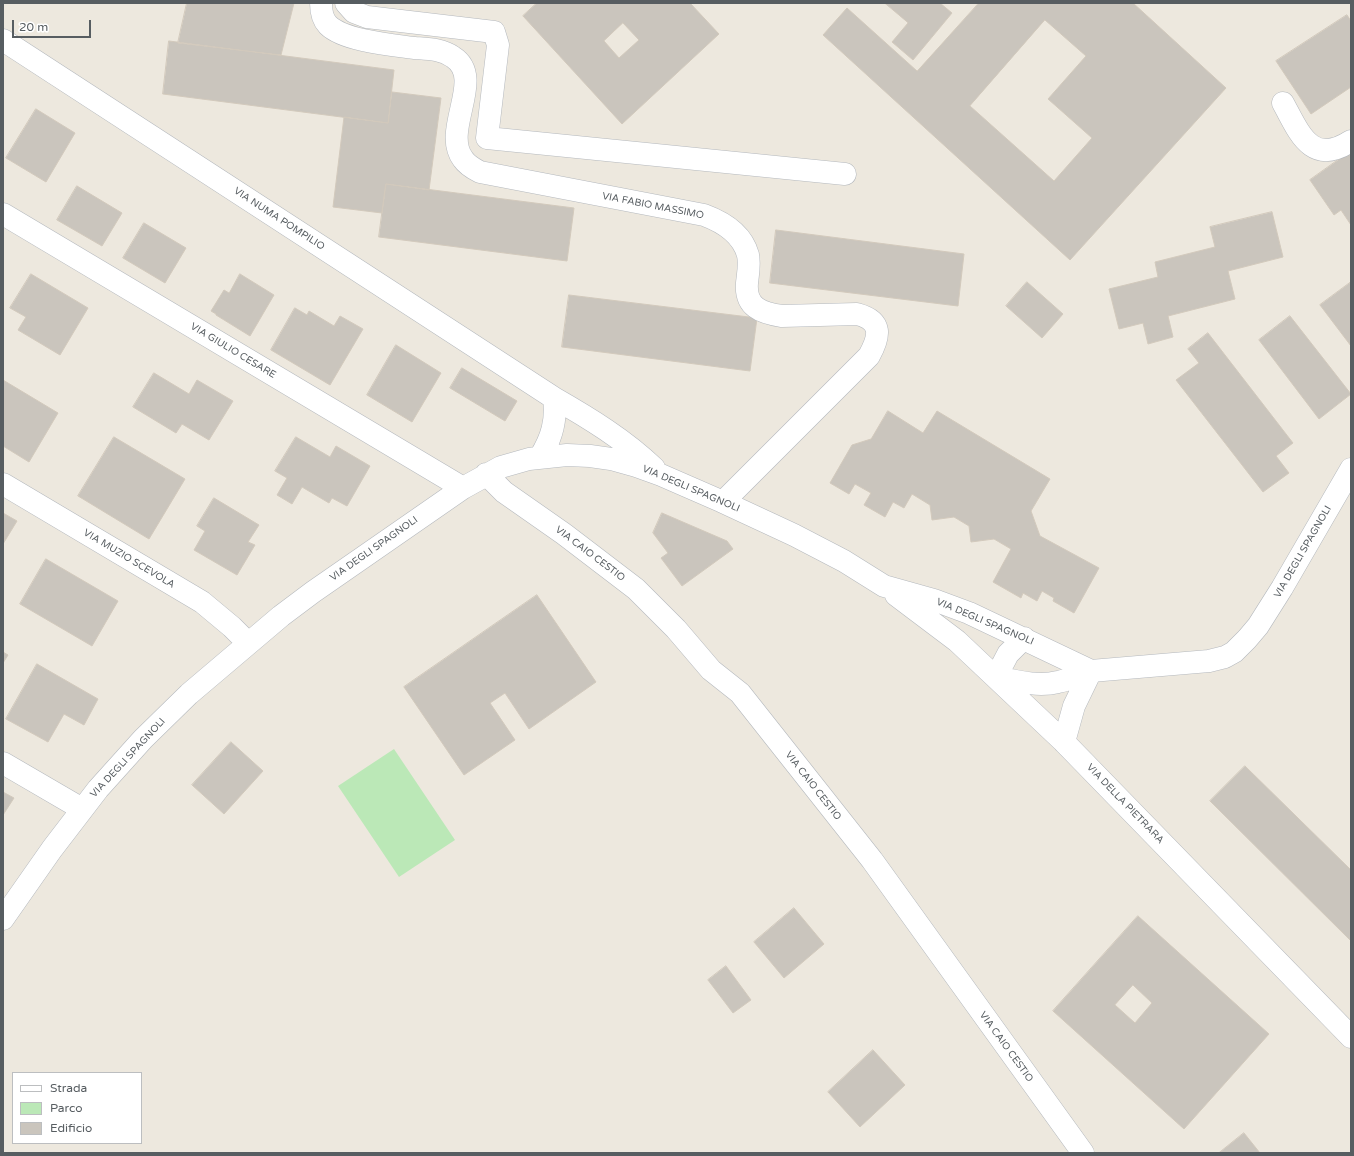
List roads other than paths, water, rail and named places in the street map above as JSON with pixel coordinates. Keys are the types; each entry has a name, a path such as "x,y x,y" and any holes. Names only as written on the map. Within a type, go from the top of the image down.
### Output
{"street":[{"name":"VIA FABIO MASSIMO","path":"321,3 322,15 327,24 338,32 355,38 446,52 461,63 464,69 465,85 456,139 458,150 463,159 470,166 480,172 704,215 715,219 726,225 741,241 748,255 748,295 751,304 759,310 782,316 857,314 868,316 876,324 878,334 869,356 723,502"},
{"path":"346,3 354,12 367,17 494,32 498,45 487,138 845,174"},
{"name":"VIA NUMA POMPILIO","path":"3,40 554,398 578,411 634,450 661,475"},
{"path":"1284,103 1302,137 1313,146 1326,150 1333,149 1351,140"},
{"name":"VIA GIULIO CESARE","path":"3,214 463,488"},
{"path":"540,457 549,441 555,423 556,415 554,398"},
{"name":"VIA DEGLI SPAGNOLI","path":"3,919 37,868 82,809 128,755 189,694 248,643 313,592 463,488 486,474 514,463 540,457 567,455 604,458 636,466 661,475 800,538 844,561 884,586 949,605 988,621 1091,671 1202,662 1218,659 1234,652 1247,639 1266,614 1351,469"},
{"name":"VIA CAIO CESTIO","path":"486,474 504,492 564,534 636,590 676,629 711,670 740,693 872,860 1083,1153"},
{"name":"VIA MUZIO SCEVOLA","path":"3,484 202,602 232,627 248,643"},
{"name":"VIA DELLA PIETRARA","path":"884,586 940,626 996,677 1064,742 1347,1026"},
{"path":"1024,638 1008,654 996,677 1030,683 1047,684 1091,671"},
{"path":"1064,742 1074,706 1091,671"},
{"path":"3,763 82,809"}]}
